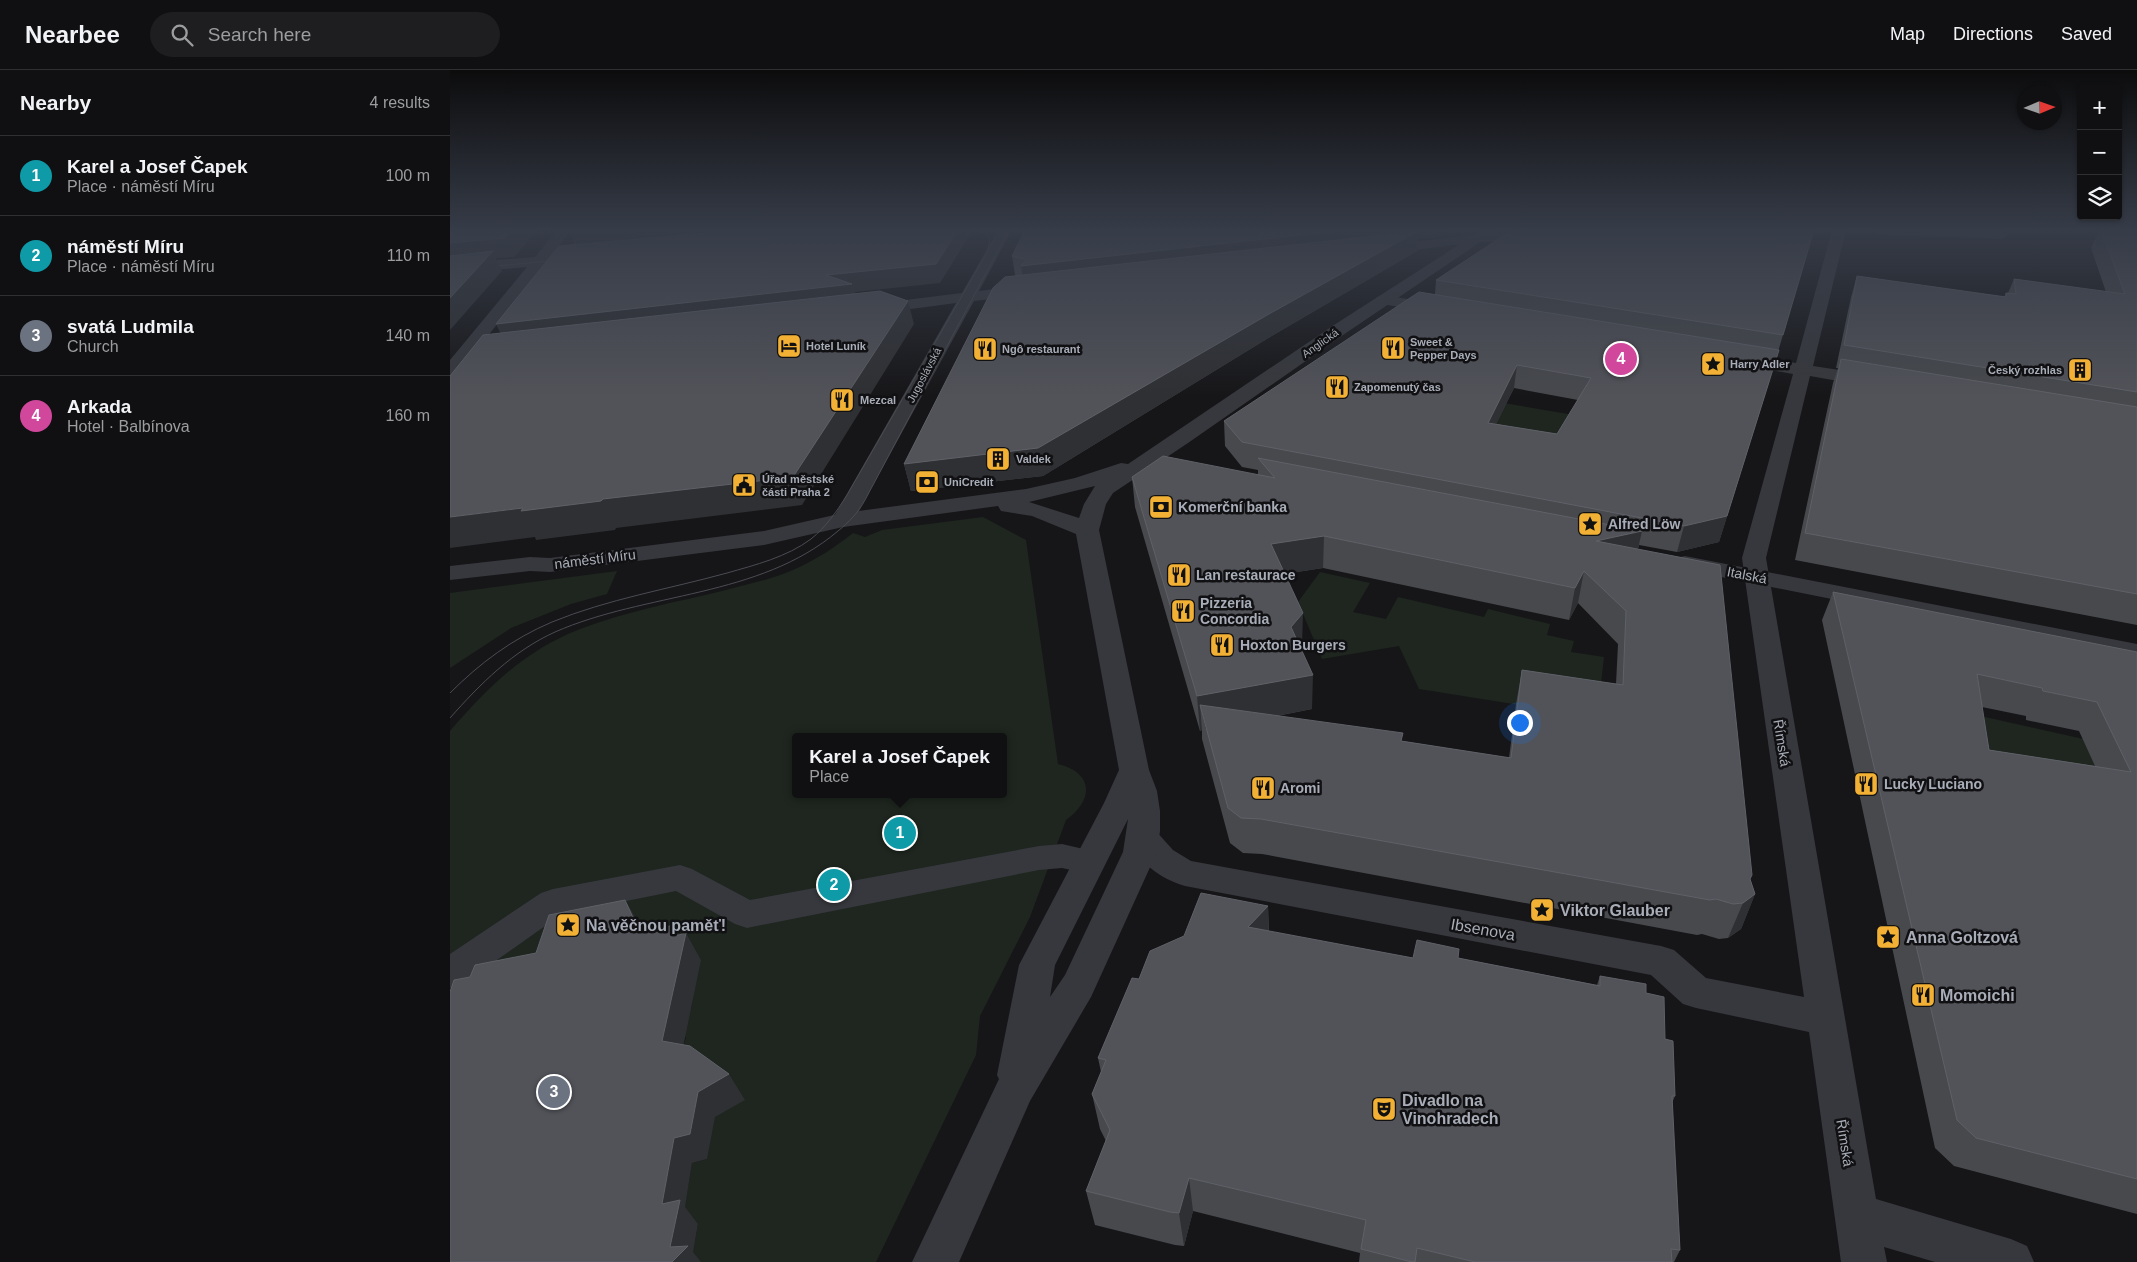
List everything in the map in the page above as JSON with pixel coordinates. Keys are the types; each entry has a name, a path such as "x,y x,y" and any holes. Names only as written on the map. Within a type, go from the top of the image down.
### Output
{"street":[{"path":"450,372 456,357 518,286"},
{"name":"Jugoslávská","path":"842,520 862,489 973,286"},
{"name":"Anglická","path":"1087,530 1094,504 1104,489 1405,286"},
{"name":"Římská","path":"1825,286 1754,558 1864,1262"},
{"path":"853,311 1044,288"},
{"path":"1383,300 1451,312"},
{"path":"456,357 486,354"},
{"path":"1723,357 1888,384"},
{"path":"1151,458 1182,464"},
{"name":"Anglická","path":"1053,491 1082,483 1151,458"},
{"name":"náměstí Míru","path":"450,573 530,564 550,565 750,540 842,520 1053,491"},
{"name":"náměstí Míru","path":"976,503 1036,509 1050,513 1087,530"},
{"path":"935,1262 1015,1088 1078,986 1140,852 1143,839 1144,799 1134,770 1087,530"},
{"name":"Italská","path":"1665,559 2137,652"},
{"path":"1015,1088 1037,965 1090,862 1134,770"},
{"name":"Ibsenova","path":"1143,839 1153,853 1167,865 1185,874 1660,961 1696,992 1825,1018"},
{"path":"450,973 553,902 680,878 747,914 1039,858 1062,856 1090,862"},
{"path":"1857,1216 2011,1262"}],"shaded area":[{"path":"1416,388 1603,420 1574,440 1379,405"},
{"path":"983,517 1026,540 1058,764 1070,768 1079,774 1086,788 1085,796 1075,813 1066,820 1030,917 980,1016 976,1055 876,1262 674,1262 695,1240 698,1224 681,1228 692,1163 707,1159 683,1048 686,1037 670,1039 676,1012 691,1009 693,998 450,1088 450,731 478,700 508,672 524,659 560,638 616,617 778,576 818,557 853,533 865,537 882,530"},
{"path":"617,571 607,594 571,604 511,628 450,668 450,593"},
{"path":"1320,572 1370,583 1353,612 1386,619 1398,597 1484,617 1488,609 1550,624 1547,635 1574,641 1571,652 1604,657 1601,683 1601,718 1419,689 1399,646 1322,659 1298,602"},
{"path":"1963,712 2137,751 2137,782 1970,759"}],"building":[{"path":"450,286 461,286 450,298"},
{"path":"527,286 838,286 496,324"},
{"path":"996,286 1320,286 1038,448 904,464"},
{"path":"1471,286 1798,286 1783,335"},
{"path":"1855,286 1925,286 2006,297 2006,293 2016,294 2015,286 2063,286 2125,294 2122,286 2137,286 2137,392 1844,345"},
{"path":"880,291 908,301 793,477 603,499 601,501 521,511 523,508 450,517 450,376 483,335"},
{"path":"1419,292 1779,350 1727,516 1684,526 1242,442 1224,421","holes":["1517,365 1591,378 1557,434 1488,423"]},
{"path":"1841,359 2137,407 2137,594 1805,533"},
{"path":"1163,456 1275,478 1258,458 1642,531 1596,541 1720,565 1752,875 1750,879 1755,894 1743,903 1733,904 1716,899 1710,900 1261,819 1241,818 1228,808 1200,705 1403,733 1401,741 1511,758 1522,670 1623,685 1626,611 1584,571 1575,588 1324,536 1271,544 1303,613 1291,627 1313,675 1197,696 1132,477"},
{"path":"1833,592 2137,652 2137,1179 1976,1138 1957,1120","holes":["1977,674 2042,688 2043,691 2097,702 2131,772 1989,750"]},
{"name":"Divadlo na Vinohradech","path":"1201,893 1268,906 1248,927 1413,958 1417,940 1459,949 1458,958 1600,986 1600,976 1646,984 1646,993 1664,997 1665,1039 1673,1041 1675,1096 1672,1096 1680,1250 1671,1249 1672,1262 1475,1262 1417,1248 1415,1262 1412,1262 1361,1249 1366,1220 1189,1178 1179,1213 1086,1191 1110,1130 1092,1094 1106,1060 1098,1058 1132,978 1139,979 1150,951 1184,936"},
{"path":"625,900 640,933 674,925 671,937 686,933 662,1041 690,1046 729,1074 698,1092 690,1134 674,1138 662,1204 680,1200 670,1247 688,1246 672,1262 450,1262 450,992 454,980 470,977 475,965 536,953 549,915"}],"tram line":[{"path":"450,693 497,653 523,636 552,622 595,607 760,563 792,551 811,539 831,519 847,495 968,286"},
{"path":"450,718 498,669 525,649 555,632 590,619 626,609 738,582 773,569 807,553 842,528 850,521 865,500 979,286"}],"place":[{"name":"Hotel Luník","path":"789,346"},
{"name":"Sweet & Pepper Days","path":"1393,348"},
{"name":"Ngô restaurant","path":"985,349"},
{"name":"Arkada","path":"1621,359"},
{"name":"Harry Adler","path":"1713,364"},
{"name":"Český rozhlas","path":"2080,370"},
{"name":"Zapomenutý čas","path":"1337,387"},
{"name":"Mezcal","path":"842,400"},
{"name":"Valdek","path":"998,459"},
{"name":"UniCredit","path":"927,482"},
{"name":"Úřad městské části Praha 2","path":"744,485"},
{"name":"Komerční banka","path":"1161,507"},
{"name":"Alfred Löw","path":"1590,524"},
{"name":"Lan restaurace","path":"1179,575"},
{"name":"Pizzeria Concordia","path":"1183,611"},
{"name":"Hoxton Burgers","path":"1222,645"},
{"name":"Lucky Luciano","path":"1866,784"},
{"name":"Aromi","path":"1263,788"},
{"name":"Karel a Josef Čapek","path":"900,833"},
{"name":"náměstí Míru","path":"834,885"},
{"name":"Viktor Glauber","path":"1542,910"},
{"name":"Na věčnou paměť!","path":"568,925"},
{"name":"Anna Goltzová","path":"1888,937"},
{"name":"Momoichi","path":"1923,995"},
{"name":"svatá Ludmila","path":"554,1092"},
{"name":"Divadlo na Vinohradech","path":"1384,1109"}]}
